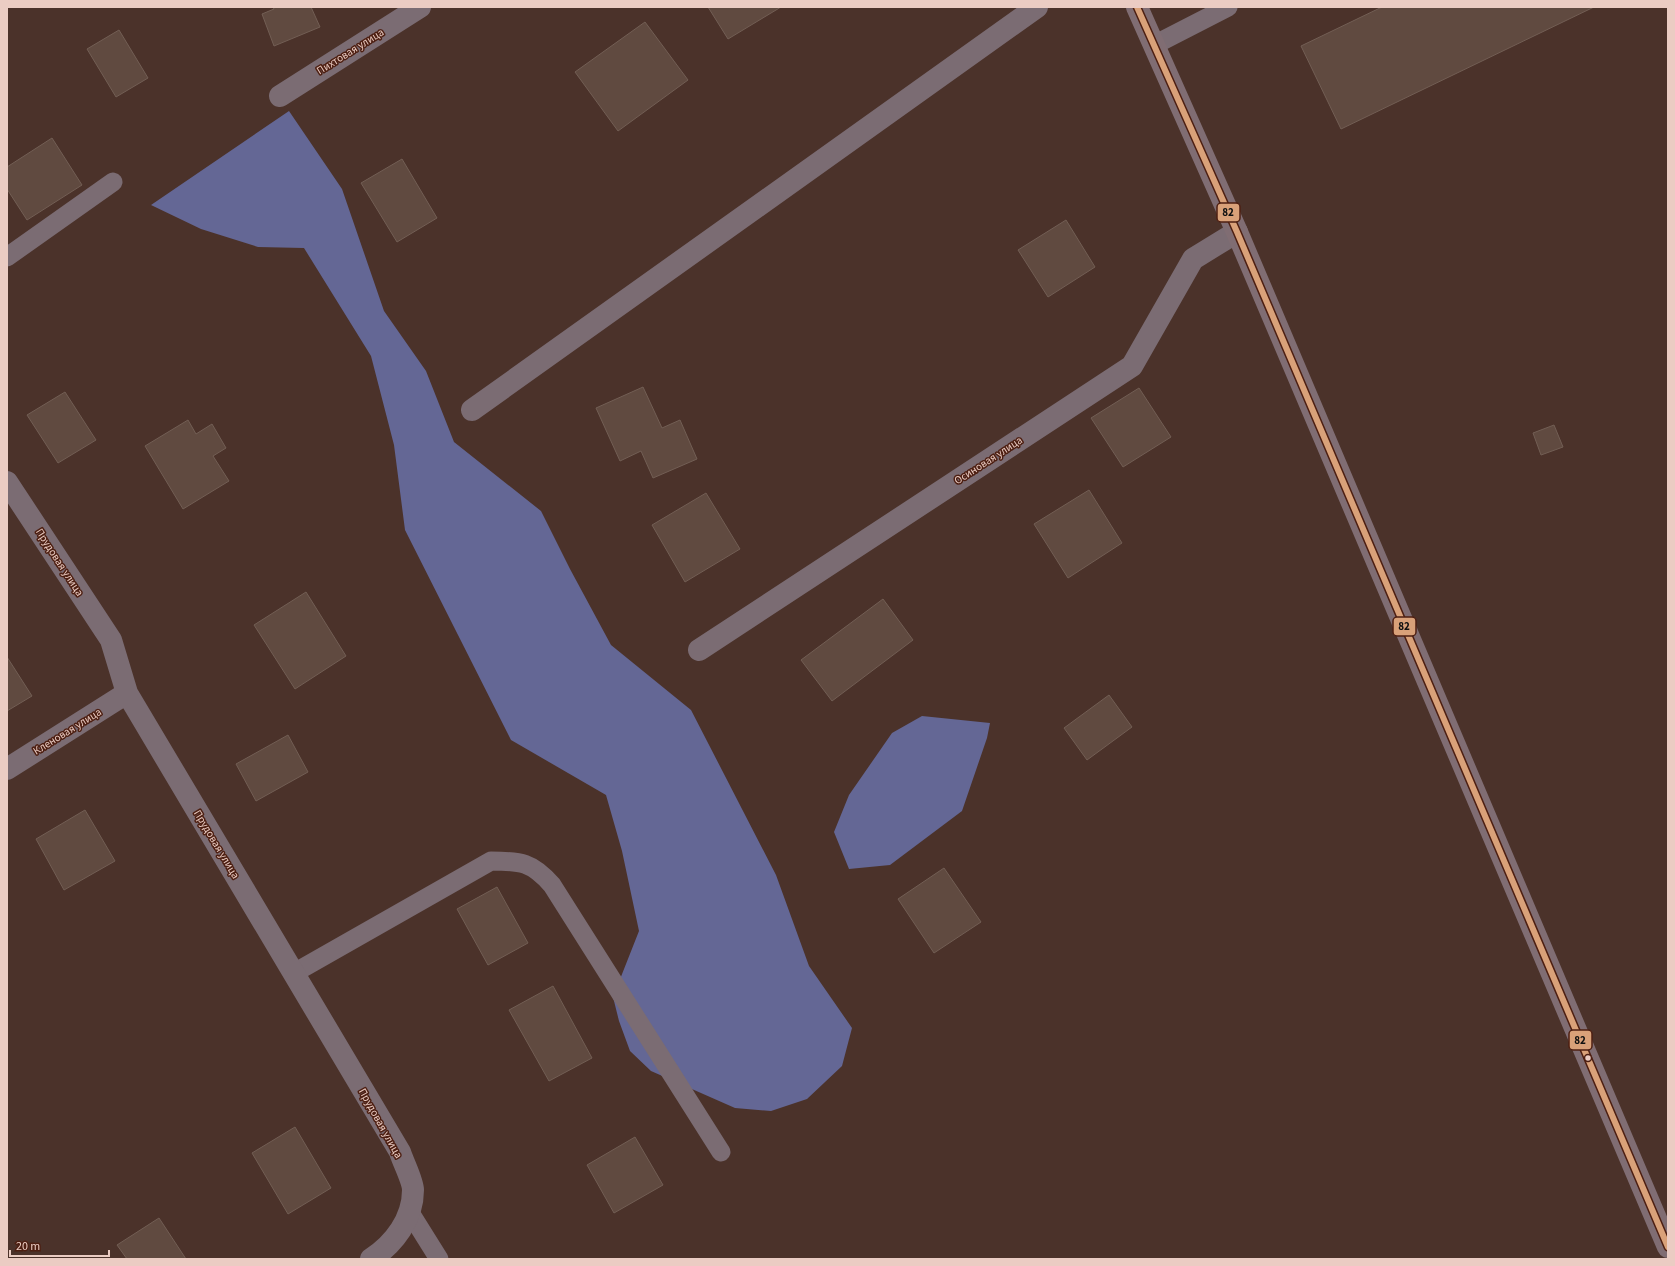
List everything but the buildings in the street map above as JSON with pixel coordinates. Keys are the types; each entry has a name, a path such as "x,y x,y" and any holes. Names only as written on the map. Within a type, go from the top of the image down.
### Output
{"street":[{"name":"Пихтовая улица","path":"280,96 420,7"},
{"path":"472,410 1037,7"},
{"path":"1137,7 1237,232 1668,1247"},
{"name":"Осиновая улица","path":"699,650 1132,366 1193,259 1237,232"},
{"name":"Прудовая улица","path":"7,482 111,640 127,693 400,1152 413,1189 409,1211 401,1231 383,1251 371,1259"},
{"name":"Кленовая улица","path":"7,769 127,693"}],"lane":[{"path":"1154,45 1228,7"},
{"path":"7,257 113,182"},
{"path":"294,973 491,861 518,861 540,871 552,885 721,1152"},
{"path":"409,1211 439,1259"}],"shaded area":[{"path":"289,111 342,189 384,311 426,371 454,442 541,511 611,645 691,710 776,875 809,966 852,1028 842,1066 807,1099 771,1111 735,1108 651,1071 630,1051 619,1021 613,997 639,931 622,851 606,795 511,740 405,530 394,445 371,356 304,248 258,247 201,229 151,205"},
{"path":"922,716 990,723 987,738 962,811 890,865 849,869 834,832 849,795 892,733"}],"transit line":[{"name":"82","path":"1137,7 1237,232 1668,1247"}]}
